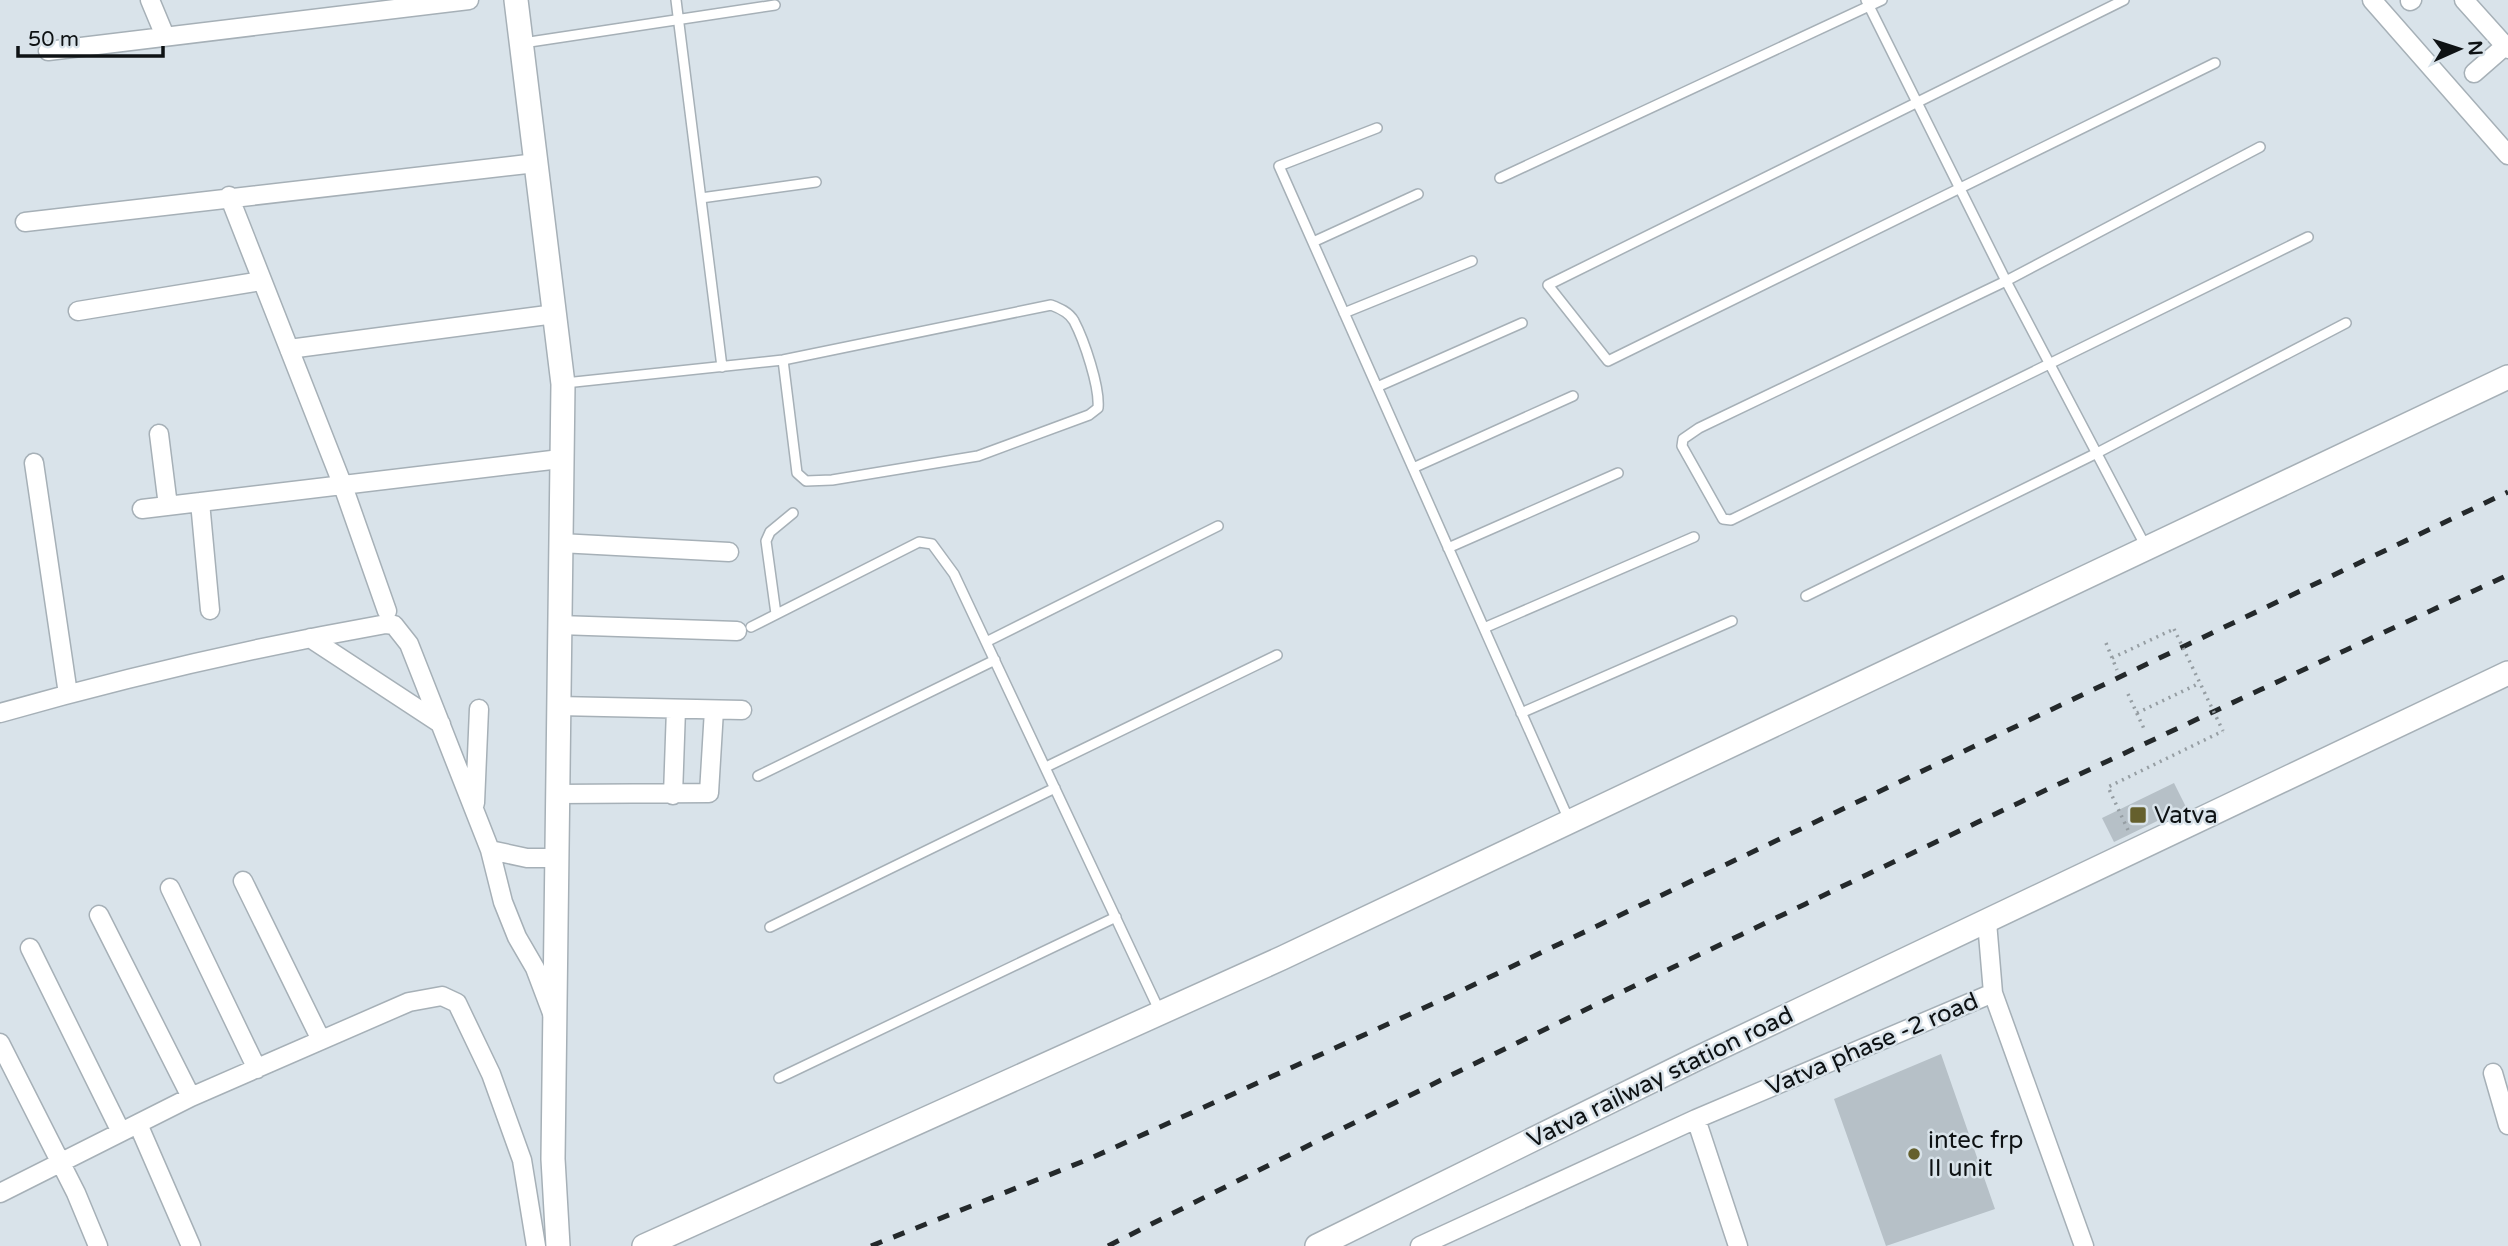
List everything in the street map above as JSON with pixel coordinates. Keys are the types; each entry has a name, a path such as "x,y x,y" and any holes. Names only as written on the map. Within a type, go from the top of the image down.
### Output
{"street":[{"path":"150,0 165,36"},
{"path":"48,51 469,0"},
{"path":"516,0 563,384 553,1159 558,1246"},
{"path":"2372,0 2508,155"},
{"path":"2464,0 2507,47 2474,73"},
{"path":"25,222 536,163"},
{"path":"229,197 343,486 387,611"},
{"path":"78,311 261,281"},
{"path":"289,349 555,314"},
{"path":"644,1246 1161,1013 2508,377"},
{"path":"159,434 168,506"},
{"path":"142,509 560,459"},
{"path":"34,463 68,694"},
{"path":"200,502 210,610"},
{"path":"560,543 729,552"},
{"path":"0,713 68,694 310,638 386,624 394,625 409,643 490,850 503,902 517,937 535,968 554,1018"},
{"path":"559,625 744,629"},
{"path":"310,638 441,724"},
{"name":"Vatva railway station road","path":"1317,1246 1696,1059 2508,673"},
{"path":"558,706 742,710"},
{"path":"475,810 479,709"},
{"path":"673,795 676,709"},
{"path":"557,794 705,795 711,790 714,710"},
{"path":"490,850 527,858 556,858"},
{"path":"243,881 321,1040"},
{"path":"170,888 257,1069"},
{"path":"99,915 191,1097"},
{"path":"1993,993 1996,917"},
{"path":"30,948 121,1132"},
{"name":"Vatva phase -2 road","path":"1420,1246 1696,1119 1993,993 2084,1246"},
{"path":"0,1193 191,1097 408,1002 442,996 457,1003 491,1074 522,1160 536,1246"},
{"path":"0,1043 61,1162 98,1246"},
{"path":"2493,1073 2508,1125"},
{"path":"1696,1119 1738,1246"},
{"path":"138,1124 191,1246"}],"lane":[{"path":"676,0 722,367"},
{"path":"1500,178 1868,3 1882,0"},
{"path":"2124,0 1548,285 1608,360 2215,63"},
{"path":"1868,3 1919,101 2006,281 2147,548"},
{"path":"522,43 775,5"},
{"path":"1377,128 1279,166 1569,821"},
{"path":"2260,147 2006,281 1699,428 1683,439 1682,446 1723,519 1731,520 2308,237"},
{"path":"701,198 816,183"},
{"path":"1312,242 1418,194"},
{"path":"1344,313 1472,261"},
{"path":"563,384 783,360 1051,304 1063,310 1073,320 1097,386 1098,408 1089,415 978,456 832,480 806,481 797,473 783,360"},
{"path":"1806,596 2096,453 2346,323"},
{"path":"1377,387 1522,324"},
{"path":"1413,468 1573,396"},
{"path":"1448,548 1618,473"},
{"path":"776,614 766,541 770,532 793,513"},
{"path":"986,642 1218,526"},
{"path":"1484,628 1694,537"},
{"path":"744,629 925,541 940,553 954,574 1161,1013"},
{"path":"1521,713 1732,621"},
{"path":"1046,767 1277,655"},
{"path":"758,776 995,660"},
{"path":"770,927 1055,788"},
{"path":"779,1079 1116,917"}],"path":[{"path":"2112,659 2174,629 2223,731 2108,787 2137,850"},
{"path":"2106,643 2117,670"},
{"path":"2137,713 2200,683"},
{"path":"2128,694 2145,731"}],"building":[{"path":"2174,783 2186,807 2114,842 2102,818"},
{"name":"intec frp II unit","path":"1941,1054 1995,1209 1886,1246 1834,1099"}],"railway":[{"path":"871,1246 1089,1159 1448,997 2508,492"},
{"path":"1108,1246 1805,904 2508,575"}],"place":[{"name":"Vatva","path":"2138,815"},
{"name":"intec frp II unit","path":"1914,1154"}]}
